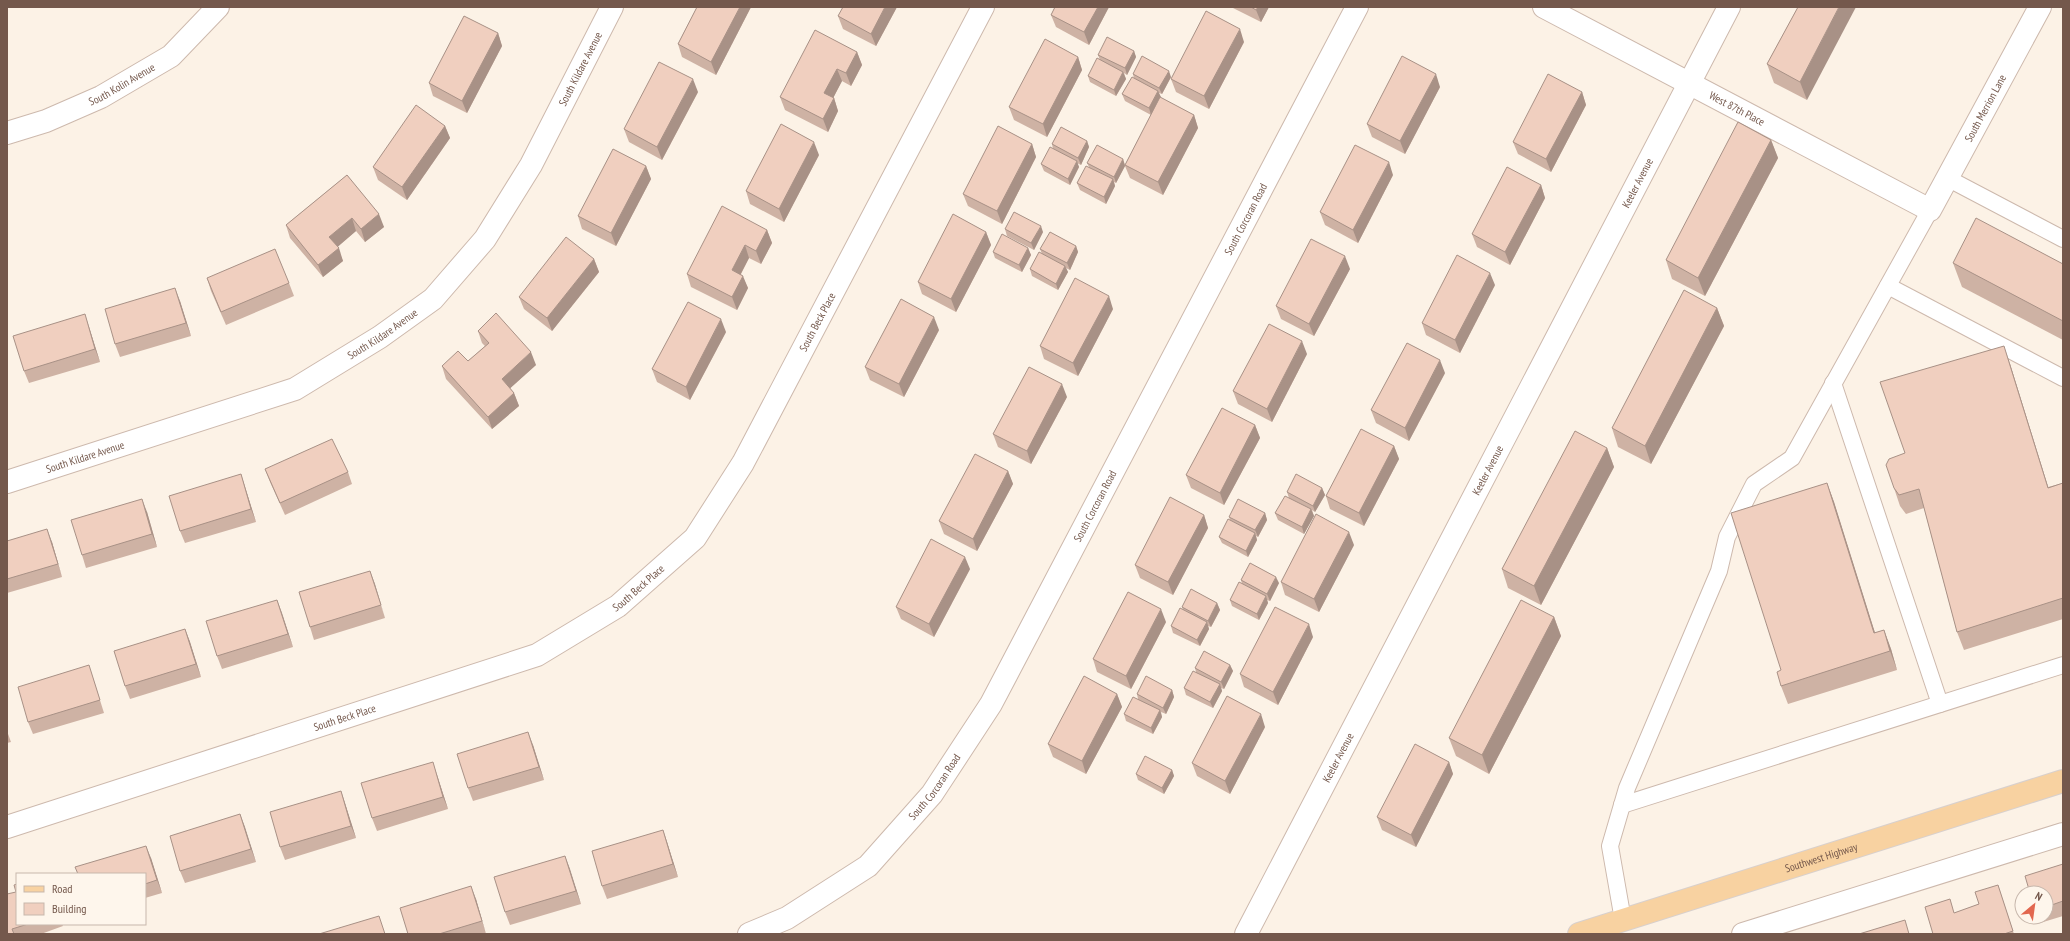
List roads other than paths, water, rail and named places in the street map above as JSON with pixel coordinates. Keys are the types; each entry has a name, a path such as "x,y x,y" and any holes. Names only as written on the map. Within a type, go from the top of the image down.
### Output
{"main road":[{"name":"Southwest Highway","path":"1579,934 2063,780"}],"street":[{"name":"South Kolin Avenue","path":"7,133 46,121 101,97 171,56 218,7"},
{"name":"South Kildare Avenue","path":"7,482 295,389 380,337 433,299 485,240 527,171 612,7"},
{"name":"South Beck Place","path":"7,827 537,655 618,606 695,538 743,462 983,7"},
{"name":"South Corcoran Road","path":"749,934 787,918 868,866 932,794 983,717 1357,7"},
{"name":"West 87th Place","path":"1544,7 1930,210"},
{"name":"Keeler Avenue","path":"1246,934 1729,7"},
{"name":"South Merrion Lane","path":"1930,210 2040,7"},
{"path":"1743,934 2063,834"}],"lane":[{"path":"1947,178 2063,239"},
{"path":"1624,920 1610,846 1630,780 1719,571 1727,537 1754,484 1792,458 1930,210"},
{"path":"1888,286 2063,378"},
{"path":"1833,383 1940,704"},
{"path":"1622,805 2063,665"}]}
